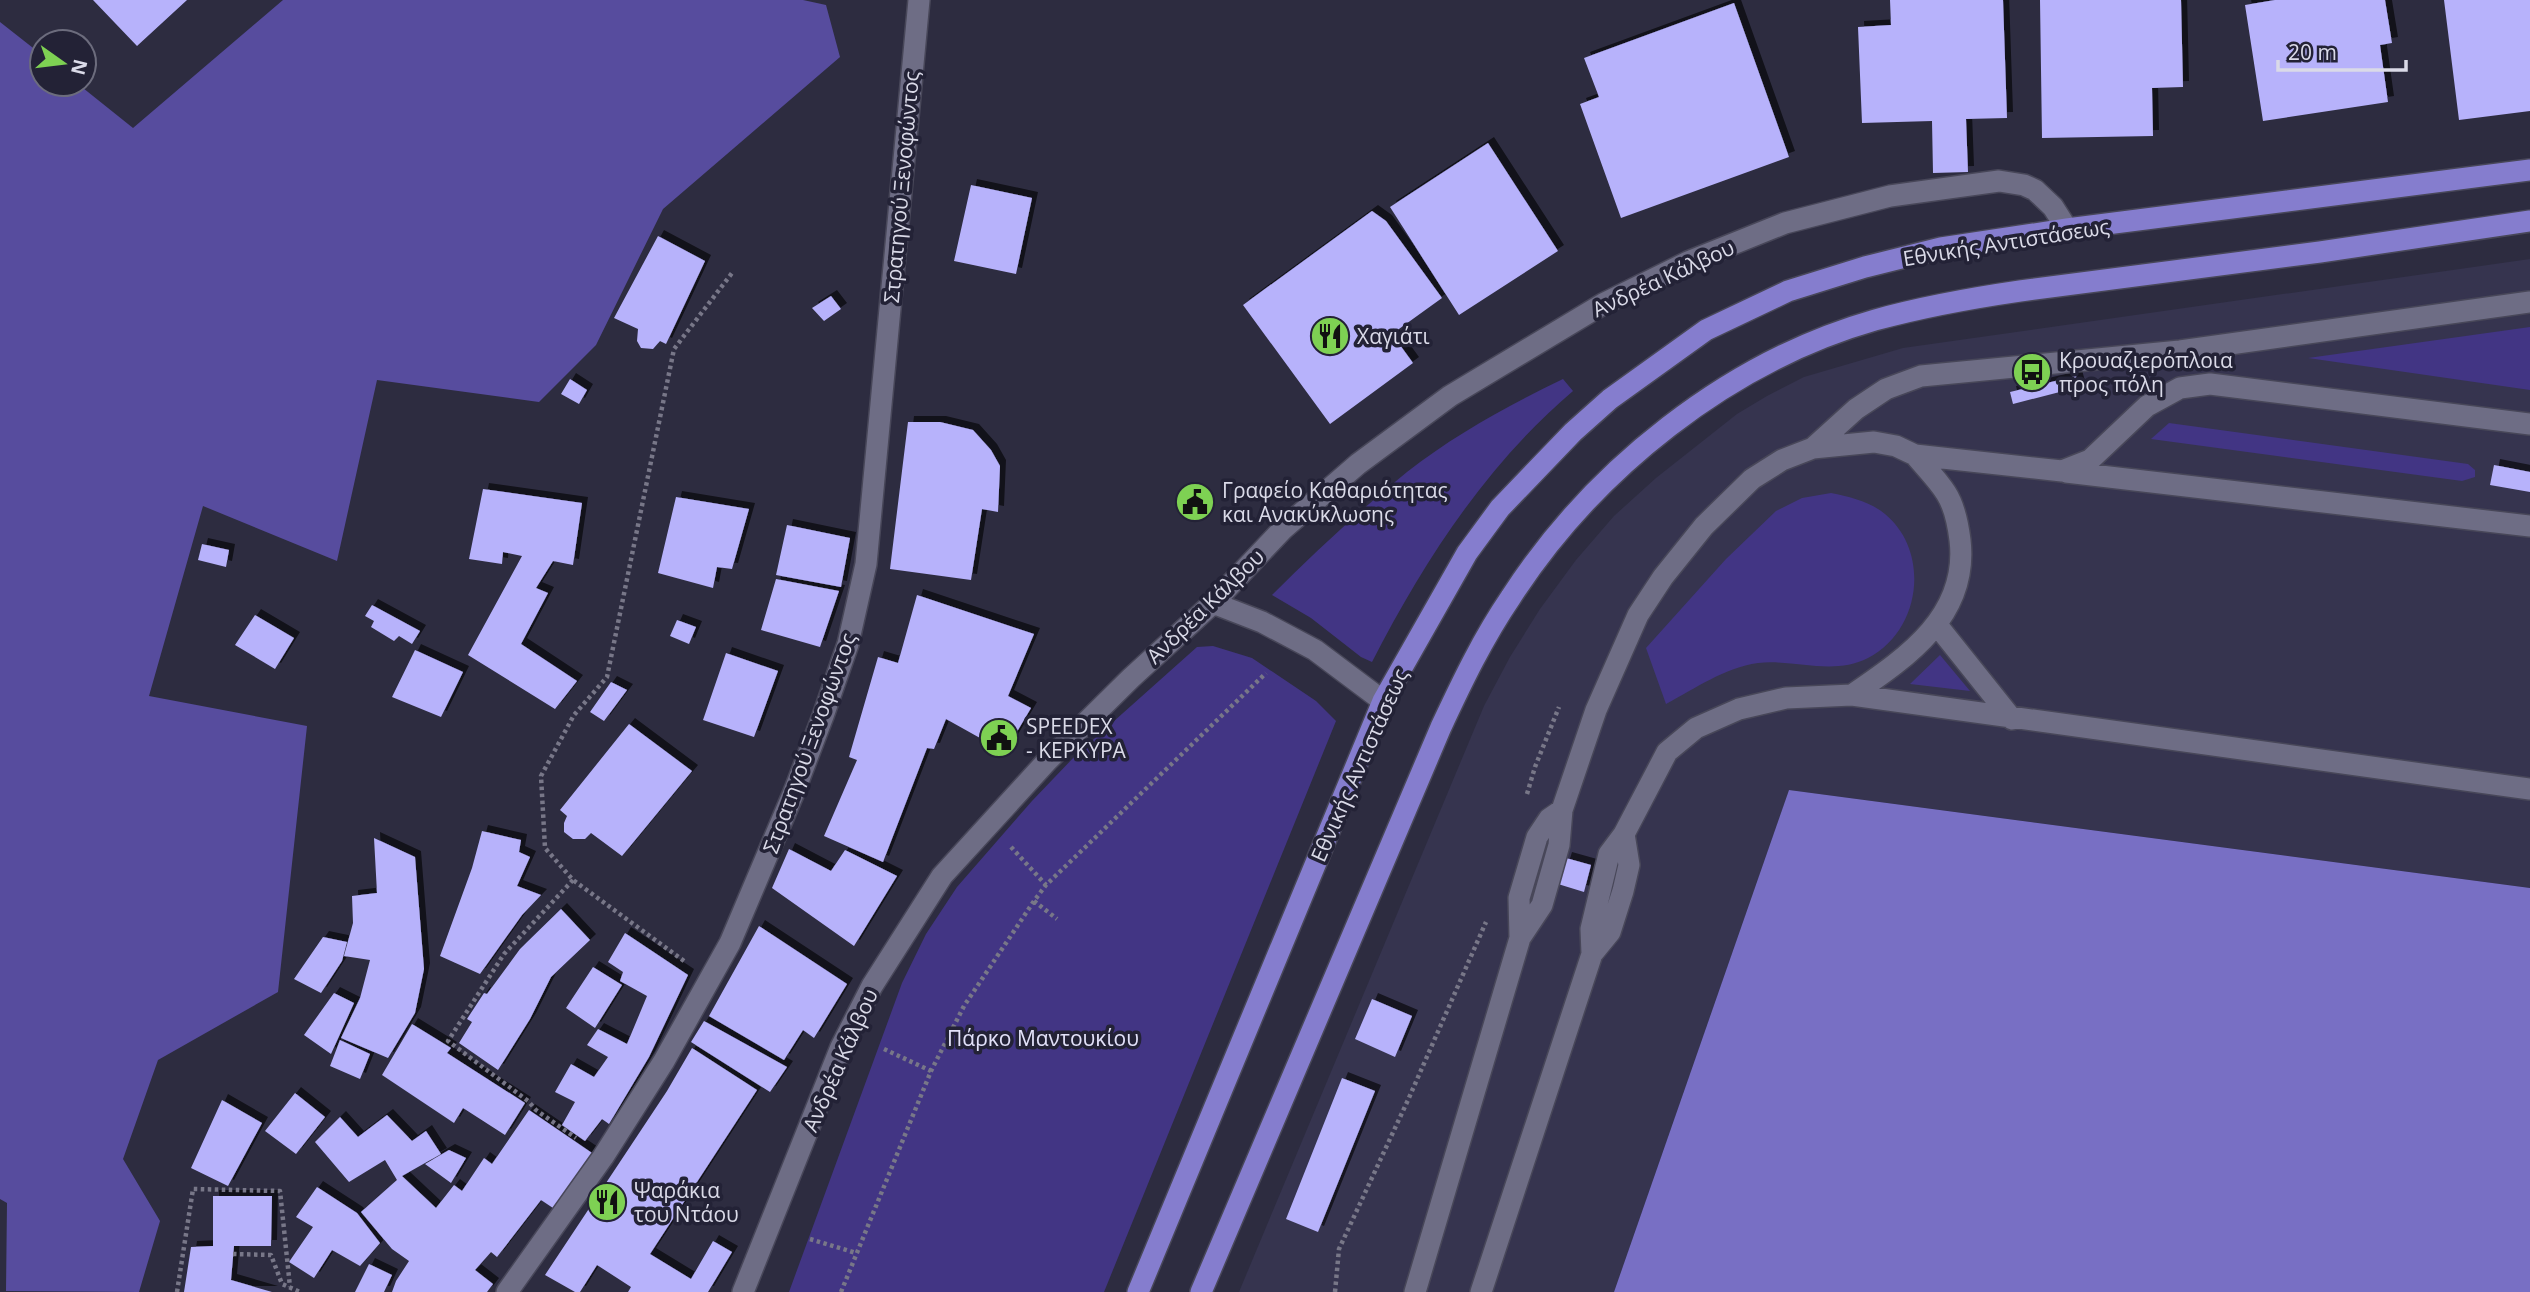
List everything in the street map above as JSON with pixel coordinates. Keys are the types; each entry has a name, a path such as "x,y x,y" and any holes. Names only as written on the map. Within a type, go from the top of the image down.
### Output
{"main road":[{"name":"Εθνικής Αντιστάσεως","path":"1138,1292 1383,701 1467,553 1500,508 1573,432 1610,400 1706,330 1788,291 1865,267 1941,248 2067,229 2530,170"},
{"path":"1200,1292 1441,727 1473,658 1511,596 1551,541 1587,499 1628,458 1711,397 1752,372 1788,352 1874,320 2020,290 2320,252 2530,221"}],"street":[{"name":"Στρατηγού Ξενοφώντος","path":"507,1292 603,1157 664,1061 730,943 794,792 836,680 857,608 866,564 919,0"},
{"name":"Ανδρέα Κάλβου","path":"743,1292 841,1047 872,986 942,876 1048,760 1130,678 1213,603 1283,529 1358,464 1450,396 1603,304 1688,262 1798,220 1890,196 1999,181 2012,182 2035,190 2053,207 2067,229"},
{"path":"1812,448 1856,409 1886,389 1921,376 2180,351 2530,302"},
{"path":"2180,351 2180,388"},
{"path":"2062,471 2090,460 2147,406 2180,388 2210,384 2530,424"},
{"path":"1415,1292 1520,938 1519,898 1537,837 1549,819 1562,810 1596,710 1638,615 1663,577 1704,526 1752,479 1782,460 1812,448 1874,442 1896,446 1915,455 2530,526"},
{"path":"1852,695 1902,661 1937,625 1950,603 1956,581 1961,552 1954,508 1946,492 1915,455"},
{"path":"1213,603 1262,622 1315,650 1383,701"},
{"path":"1937,625 2012,719"},
{"path":"1481,1292 1592,954 1611,932 1629,865 1624,834 1667,752 1696,728 1738,709 1786,698 1852,695 2530,789"}],"path":[{"path":"710,980 573,880 545,848 541,776 574,715 607,677 674,349 732,273"},
{"path":"841,1292 931,1071 964,1006 1034,901 1046,885 1266,673"},
{"path":"1523,807 1535,767 1561,704"},
{"path":"1010,846 1046,885"},
{"path":"573,880 504,954 448,1041 528,1101 536,1110 603,1157"},
{"path":"1034,901 1058,919"},
{"path":"1335,1292 1339,1249 1408,1100 1490,911"},
{"path":"884,1049 931,1071"},
{"path":"177,1292 193,1189 280,1191 290,1286"},
{"path":"810,1239 856,1253"},
{"path":"233,1254 271,1255 282,1284 300,1292"}],"shaded area":[{"path":"283,0 803,0 826,5 840,57 663,209 596,345 539,402 377,380 337,561 203,506 149,696 307,726 278,992 158,1060 123,1159 160,1221 139,1292 6,1291 7,1203 0,1199 0,22 28,44 28,98 96,98 133,128"},
{"path":"2530,259 2530,888 1789,790 1614,1292 1239,1292 1484,706 1540,609 1576,560 1614,516 1656,478 1737,414 1767,396 1804,377 1903,348"},
{"path":"1789,790 2530,888 2530,1292 1614,1292"}],"green space":[{"path":"2530,327 2530,390 2308,358"},
{"path":"1563,379 1573,391 1512,450 1459,516 1413,587 1372,662 1361,657 1311,618 1272,595 1355,516 1425,458 1482,421"},
{"path":"2169,423 2468,464 2475,470 2475,477 2462,481 2151,439"},
{"path":"1831,493 1859,500 1885,514 1900,530 1909,549 1914,569 1914,590 1909,611 1886,646 1868,658 1841,666 1772,662 1733,669 1666,704 1646,648 1726,559 1776,511 1802,498"},
{"name":"Πάρκο Μαντουκίου","path":"1213,646 1252,658 1316,701 1336,721 1104,1292 789,1292 902,983 926,934 957,887 1076,755 1197,647"},
{"path":"1940,655 1970,691 1910,684"}],"building":[{"path":"93,0 187,0 137,46"},
{"path":"1890,0 2003,0 2007,118 1966,119 1968,172 1933,173 1932,121 1862,123 1858,27 1891,25"},
{"path":"2040,0 2181,0 2183,87 2152,88 2153,136 2042,138"},
{"path":"2275,0 2385,0 2392,43 2380,45 2388,102 2263,121 2245,5"},
{"path":"2444,0 2530,0 2530,111 2459,120"},
{"path":"1734,3 1789,157 1621,218 1580,104 1599,97 1584,58"},
{"path":"1488,143 1558,251 1459,315 1390,207"},
{"path":"971,185 1032,198 1016,274 954,261"},
{"path":"1372,211 1386,221 1442,298 1392,334 1413,363 1330,424 1243,305"},
{"path":"658,236 705,261 666,344 660,341 653,349 641,348 637,341 638,329 614,318"},
{"path":"831,296 841,309 824,321 812,308"},
{"path":"2076,376 2079,387 2013,404 2010,392"},
{"path":"570,379 587,390 579,404 561,394"},
{"path":"908,422 940,422 973,430 991,450 1000,466 998,512 982,509 971,580 890,569"},
{"path":"2494,465 2530,472 2530,492 2490,485"},
{"path":"483,489 582,503 573,565 553,561 536,588 548,593 521,644 577,681 555,709 468,655 522,556 503,552 502,564 469,559"},
{"path":"676,497 749,509 732,569 717,567 713,588 658,573"},
{"path":"787,525 850,538 841,587 776,575"},
{"path":"202,544 229,550 226,567 198,560"},
{"path":"776,579 839,591 820,647 761,630"},
{"path":"917,595 1034,634 1008,696 1031,708 1005,752 946,719 934,749 927,748 883,862 824,836 857,760 849,757 878,657 898,663"},
{"path":"372,605 420,631 412,644 399,636 394,641 371,627 374,621 365,616"},
{"path":"255,615 294,638 275,669 235,645"},
{"path":"677,620 696,627 689,644 670,636"},
{"path":"415,650 463,672 441,717 392,697"},
{"path":"726,653 778,671 754,737 703,720"},
{"path":"611,682 627,690 604,721 590,712"},
{"path":"629,724 692,771 622,856 591,833 585,839 573,839 564,832 567,816 560,810"},
{"path":"482,831 521,840 519,852 530,857 517,886 541,895 522,915 480,974 440,956 472,868"},
{"path":"374,838 415,857 424,969 415,1013 388,1058 341,1038 360,998 370,960 344,956 353,923 352,896 377,893"},
{"path":"789,849 831,871 845,850 897,876 854,946 772,888"},
{"path":"1566,858 1591,865 1584,892 1558,884"},
{"path":"561,909 590,940 551,977 530,1019 498,1070 459,1043 472,1022 467,1019 484,993 487,994 520,949"},
{"path":"759,926 847,984 814,1038 803,1030 784,1060 709,1016"},
{"path":"625,933 688,975 649,1057 609,1124 602,1119 585,1141 562,1125 575,1102 555,1092 571,1064 594,1077 608,1057 587,1045 598,1029 627,1044 647,996 620,981 623,972 608,962"},
{"path":"323,937 347,942 342,961 321,993 294,979"},
{"path":"593,967 622,985 595,1028 566,1008"},
{"path":"334,993 354,1003 331,1054 304,1035"},
{"path":"1372,999 1412,1016 1395,1057 1355,1039"},
{"path":"704,1021 787,1067 770,1092 691,1042"},
{"path":"412,1024 451,1048 447,1053 525,1103 505,1135 463,1108 454,1123 382,1075"},
{"path":"340,1040 370,1054 360,1079 330,1066"},
{"path":"692,1048 757,1090 650,1254 691,1279 713,1241 732,1252 708,1292 628,1292 631,1287 597,1265 580,1292 575,1292 545,1275 667,1091"},
{"path":"1342,1078 1375,1091 1318,1232 1286,1219"},
{"path":"295,1093 325,1117 296,1154 265,1131"},
{"path":"222,1100 262,1123 228,1186 191,1168"},
{"path":"529,1110 592,1153 553,1208 541,1200 497,1257 491,1252 475,1270 493,1284 487,1292 392,1292 409,1261 392,1249 361,1212 397,1180 385,1160 349,1182 315,1142 340,1117 358,1137 387,1115 412,1141 426,1131 441,1154 402,1176 436,1208 454,1185 462,1191 484,1158 492,1164"},
{"path":"449,1150 466,1158 451,1183 425,1164"},
{"path":"317,1187 357,1213 380,1243 360,1266 332,1250 314,1278 289,1262 313,1227 296,1217"},
{"path":"213,1196 272,1196 271,1246 234,1246 231,1280 272,1292 184,1292 191,1247 213,1246"},
{"path":"369,1264 392,1275 384,1292 355,1292"}],"place":[{"name":"Χαγιάτι","path":"1330,336"},
{"name":"Κρουαζιερόπλοια προς πόλη","path":"2032,372"},
{"name":"Γραφείο Καθαριότητας και Ανακύκλωσης","path":"1195,502"},
{"name":"SPEEDEX - ΚΕΡΚΥΡΑ","path":"999,738"},
{"name":"Ψαράκια του Ντάου","path":"607,1202"}]}
